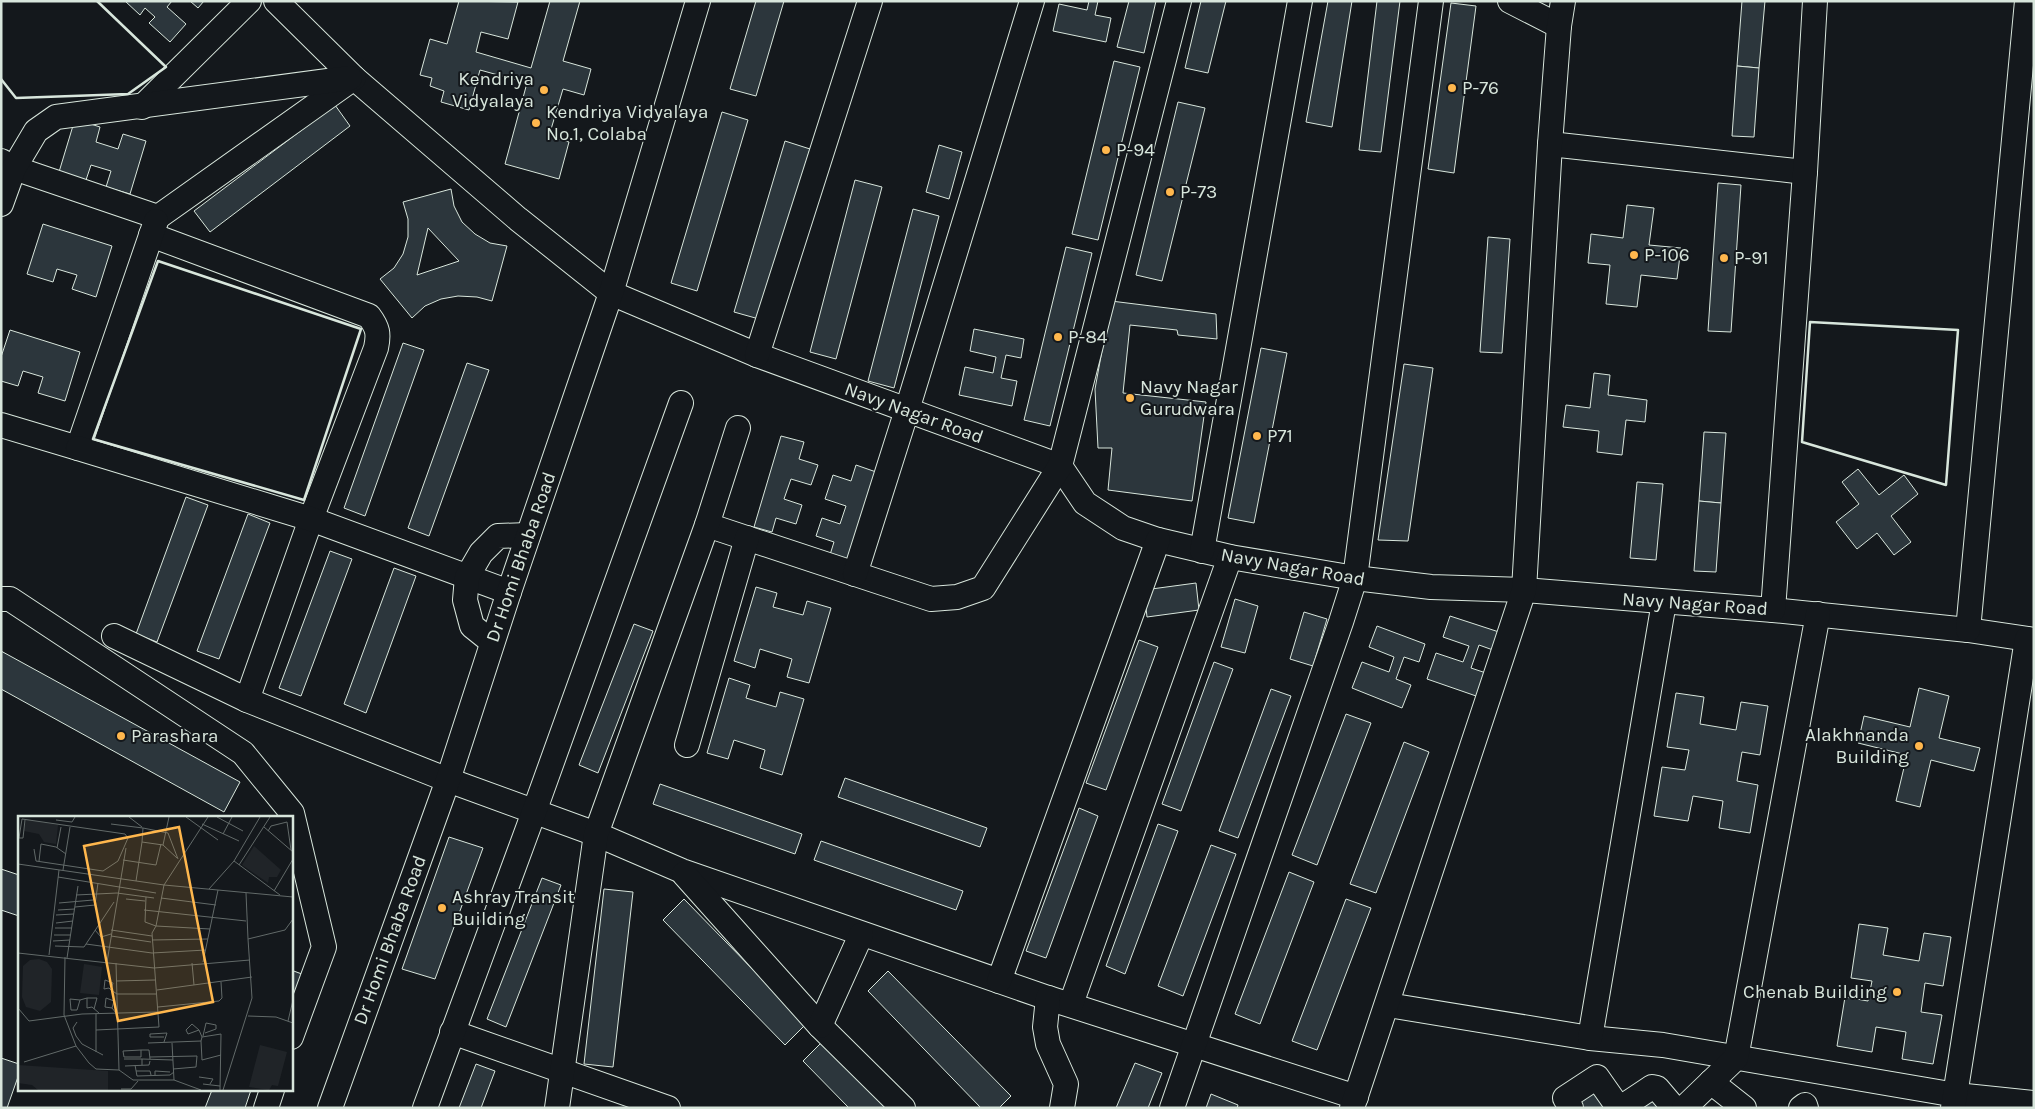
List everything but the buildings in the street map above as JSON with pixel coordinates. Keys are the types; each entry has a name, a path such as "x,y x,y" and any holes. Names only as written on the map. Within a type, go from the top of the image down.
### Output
{"street":[{"path":"142,107 249,1"},
{"name":"Navy Nagar Road","path":"276,1 354,78 518,219 611,293 757,355 1060,466 1085,504 1124,528 1158,540 1202,551 1354,578 1431,587 1524,590 1818,614 1968,630 2030,639"},
{"name":"Dr Homi Bhaba Road","path":"330,1108 448,780 492,642 611,293 698,1"},
{"path":"757,355 870,1"},
{"path":"854,574 907,410 1032,1"},
{"path":"707,525 931,599 957,597 983,588 1060,466 1179,1"},
{"path":"1202,551 1300,1"},
{"path":"1172,1108 1341,622 1354,578 1431,1"},
{"path":"1510,1 1559,26"},
{"path":"114,636 247,700 448,780 596,834 682,871 1354,1102 1388,1005 1524,590 1550,144 1559,26 1563,1"},
{"path":"1773,610 1805,172 1815,1"},
{"path":"1968,630 2027,1"},
{"path":"1,204 8,164 36,131 56,117 354,78"},
{"path":"78,448 155,226 354,78"},
{"path":"1550,144 1805,172"},
{"path":"8,164 369,316 377,326 379,334 376,348 311,519 247,700"},
{"path":"425,1108 681,403"},
{"path":"1,425 311,519 509,592"},
{"path":"557,1108 596,834 707,525 738,428"},
{"path":"492,642 472,626 465,600 467,578 481,552 498,536 528,536"},
{"path":"687,745 747,538"},
{"path":"999,981 1158,540"},
{"path":"1071,1004 1230,557"},
{"path":"1,599 10,599 243,753 292,813 324,947 292,1034"},
{"path":"1590,1038 1664,602"},
{"path":"1684,1108 1736,1058 1818,614"},
{"path":"1955,1101 2030,639"},
{"path":"682,871 820,1026 903,1108"},
{"path":"820,1026 861,934"},
{"path":"1048,998 1045,1027 1048,1044 1066,1084 1062,1108"},
{"path":"1388,1005 1590,1038 1663,1045 1955,1101 2034,1103"},
{"path":"452,1032 668,1108"},
{"path":"1571,1108 1565,1098 1597,1077 1618,1107 1622,1107 1652,1087 1657,1088 1674,1108"},
{"path":"1711,1082 1744,1108"},
{"path":"266,1108 271,1092"},
{"path":"1936,1108 1955,1101"},
{"path":"1801,1108 1805,1105 1806,1108"}],"wall":[{"path":"1,79 16,98 128,94 166,67 97,1"},
{"path":"158,261 361,329 304,500 93,439 158,261"},
{"path":"1810,322 1958,330 1946,485 1802,442 1810,322"}],"place":[{"name":"P-76","path":"1452,88"},
{"name":"Kendriya Vidyalaya","path":"544,90"},
{"name":"Kendriya Vidyalaya No.1, Colaba","path":"536,123"},
{"name":"P-94","path":"1106,150"},
{"name":"P-73","path":"1170,192"},
{"name":"P-106","path":"1634,255"},
{"name":"P-91","path":"1724,258"},
{"name":"P-84","path":"1058,337"},
{"name":"Navy Nagar Gurudwara","path":"1130,398"},
{"name":"P71","path":"1257,436"},
{"name":"Parashara","path":"121,736"},
{"name":"Alakhnanda Building","path":"1919,746"},
{"name":"Ashray Transit Building","path":"442,908"},
{"name":"Chenab Building","path":"1897,992"}]}
